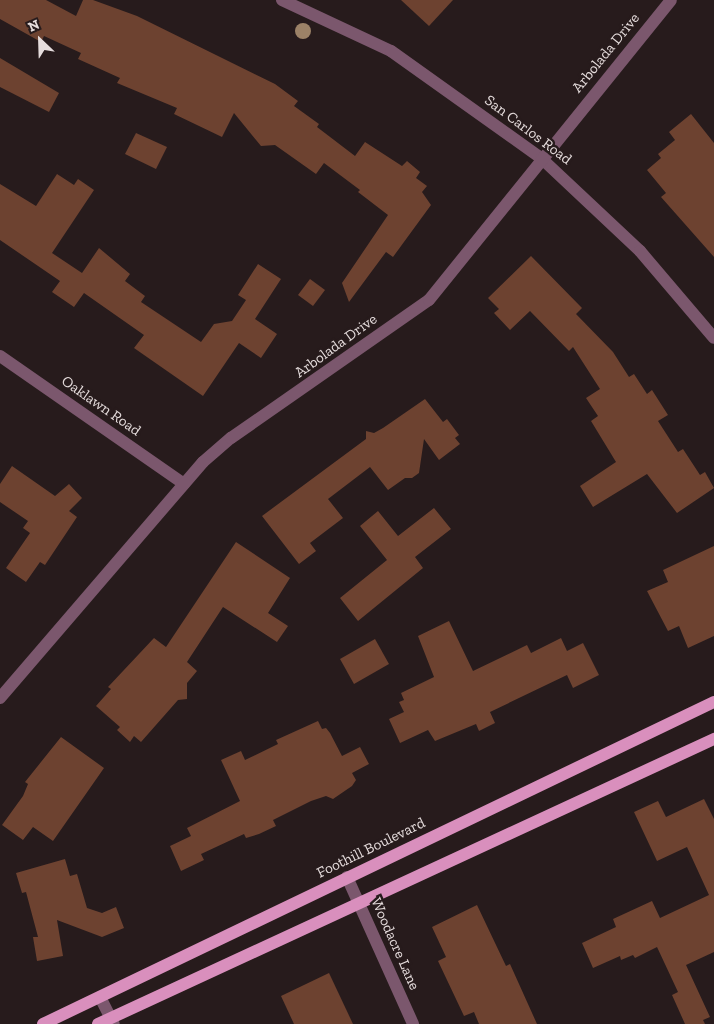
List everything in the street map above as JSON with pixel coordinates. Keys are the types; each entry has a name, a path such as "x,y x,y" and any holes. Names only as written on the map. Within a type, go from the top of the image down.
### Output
{"main road":[{"name":"Foothill Boulevard","path":"43,1024 714,702"},
{"path":"98,1024 112,1021 714,739"}],"street":[{"name":"San Carlos Road","path":"282,0 391,51 541,158 640,251 714,338"},
{"name":"Arbolada Drive","path":"0,698 184,484 231,438 429,300 541,158 671,0"},
{"name":"Oaklawn Road","path":"0,356 184,484"},
{"name":"Woodacre Lane","path":"347,877 413,1024"},
{"path":"100,996 112,1021"}],"building":[{"path":"0,0 46,0 76,16 83,0 93,0 137,16 275,84 298,101 294,106 319,124 317,127 355,156 365,142 402,166 407,161 420,172 416,178 427,186 422,192 431,205 393,257 386,252 349,302 342,283 388,215 358,192 360,190 324,163 316,174 275,145 261,146 234,113 222,137 174,114 177,108 117,83 120,78 78,59 81,53 44,36 41,42 0,19"},
{"path":"401,0 453,0 429,26"},
{"path":"0,58 59,93 49,112 0,87"},
{"path":"691,114 714,143 714,257 661,197 666,193 647,170 661,158 658,154 675,140 669,132"},
{"path":"136,133 167,147 156,169 125,154"},
{"path":"57,174 74,185 78,179 94,190 52,253 82,273 99,248 130,274 125,281 145,296 141,302 201,342 214,324 232,321 246,300 238,295 258,264 281,279 255,319 277,334 261,358 239,343 203,396 134,348 144,335 84,293 74,307 52,292 60,281 0,240 0,184 36,206"},
{"path":"531,256 582,308 576,314 613,352 629,377 634,374 647,394 652,390 668,415 658,421 678,452 683,449 700,475 705,472 714,488 677,513 647,474 593,507 580,486 616,462 591,421 598,416 586,398 600,389 573,347 569,351 530,311 510,330 494,313 499,309 488,298"},
{"path":"310,279 325,290 313,306 298,295"},
{"path":"425,399 443,422 447,419 459,435 455,438 460,444 439,460 424,439 419,473 412,478 405,478 388,490 370,467 328,499 343,518 310,543 316,551 299,564 262,516 366,439 366,431 374,433"},
{"path":"12,466 55,496 69,484 82,498 69,511 77,517 45,565 40,562 26,582 6,568 30,533 23,528 28,521 0,502 0,484"},
{"path":"434,508 451,529 415,557 423,568 358,621 340,598 387,560 360,526 378,511 398,536"},
{"path":"236,542 290,578 268,613 288,626 277,642 223,607 187,662 197,671 187,683 187,699 178,700 141,742 134,736 130,742 117,730 120,727 96,706 111,689 108,687 154,638 166,647"},
{"path":"714,546 714,636 688,648 679,626 668,631 647,591 668,582 663,570"},
{"path":"449,621 473,671 527,645 531,653 561,638 567,651 583,643 599,675 573,688 567,675 490,712 495,723 479,731 476,724 435,741 428,730 400,743 389,719 404,712 399,702 404,700 401,693 434,677 418,636"},
{"path":"375,639 389,664 354,684 340,659"},
{"path":"318,721 322,729 326,728 330,733 342,756 360,747 369,764 352,773 356,780 352,786 333,799 326,796 311,801 273,820 276,826 259,834 246,838 244,834 201,854 204,860 181,871 170,846 191,836 187,828 240,801 221,760 241,751 245,760 278,744 276,740"},
{"path":"61,737 104,768 53,841 33,827 23,840 2,825 23,796 28,784 25,782"},
{"path":"704,799 714,819 714,952 686,965 710,1017 703,1020 705,1024 685,1024 672,995 678,992 657,947 635,958 633,955 621,960 620,956 593,968 582,943 616,927 613,919 652,901 660,918 709,895 687,847 657,861 634,812 658,801 666,817"},
{"path":"65,859 70,876 77,874 87,908 102,913 116,907 124,928 102,937 57,920 63,956 37,961 33,937 38,937 26,892 22,893 16,873"},
{"path":"477,905 506,966 510,964 537,1024 479,1024 474,1012 464,1016 438,961 446,957 432,927"},
{"path":"329,973 353,1024 294,1024 281,996"}]}
